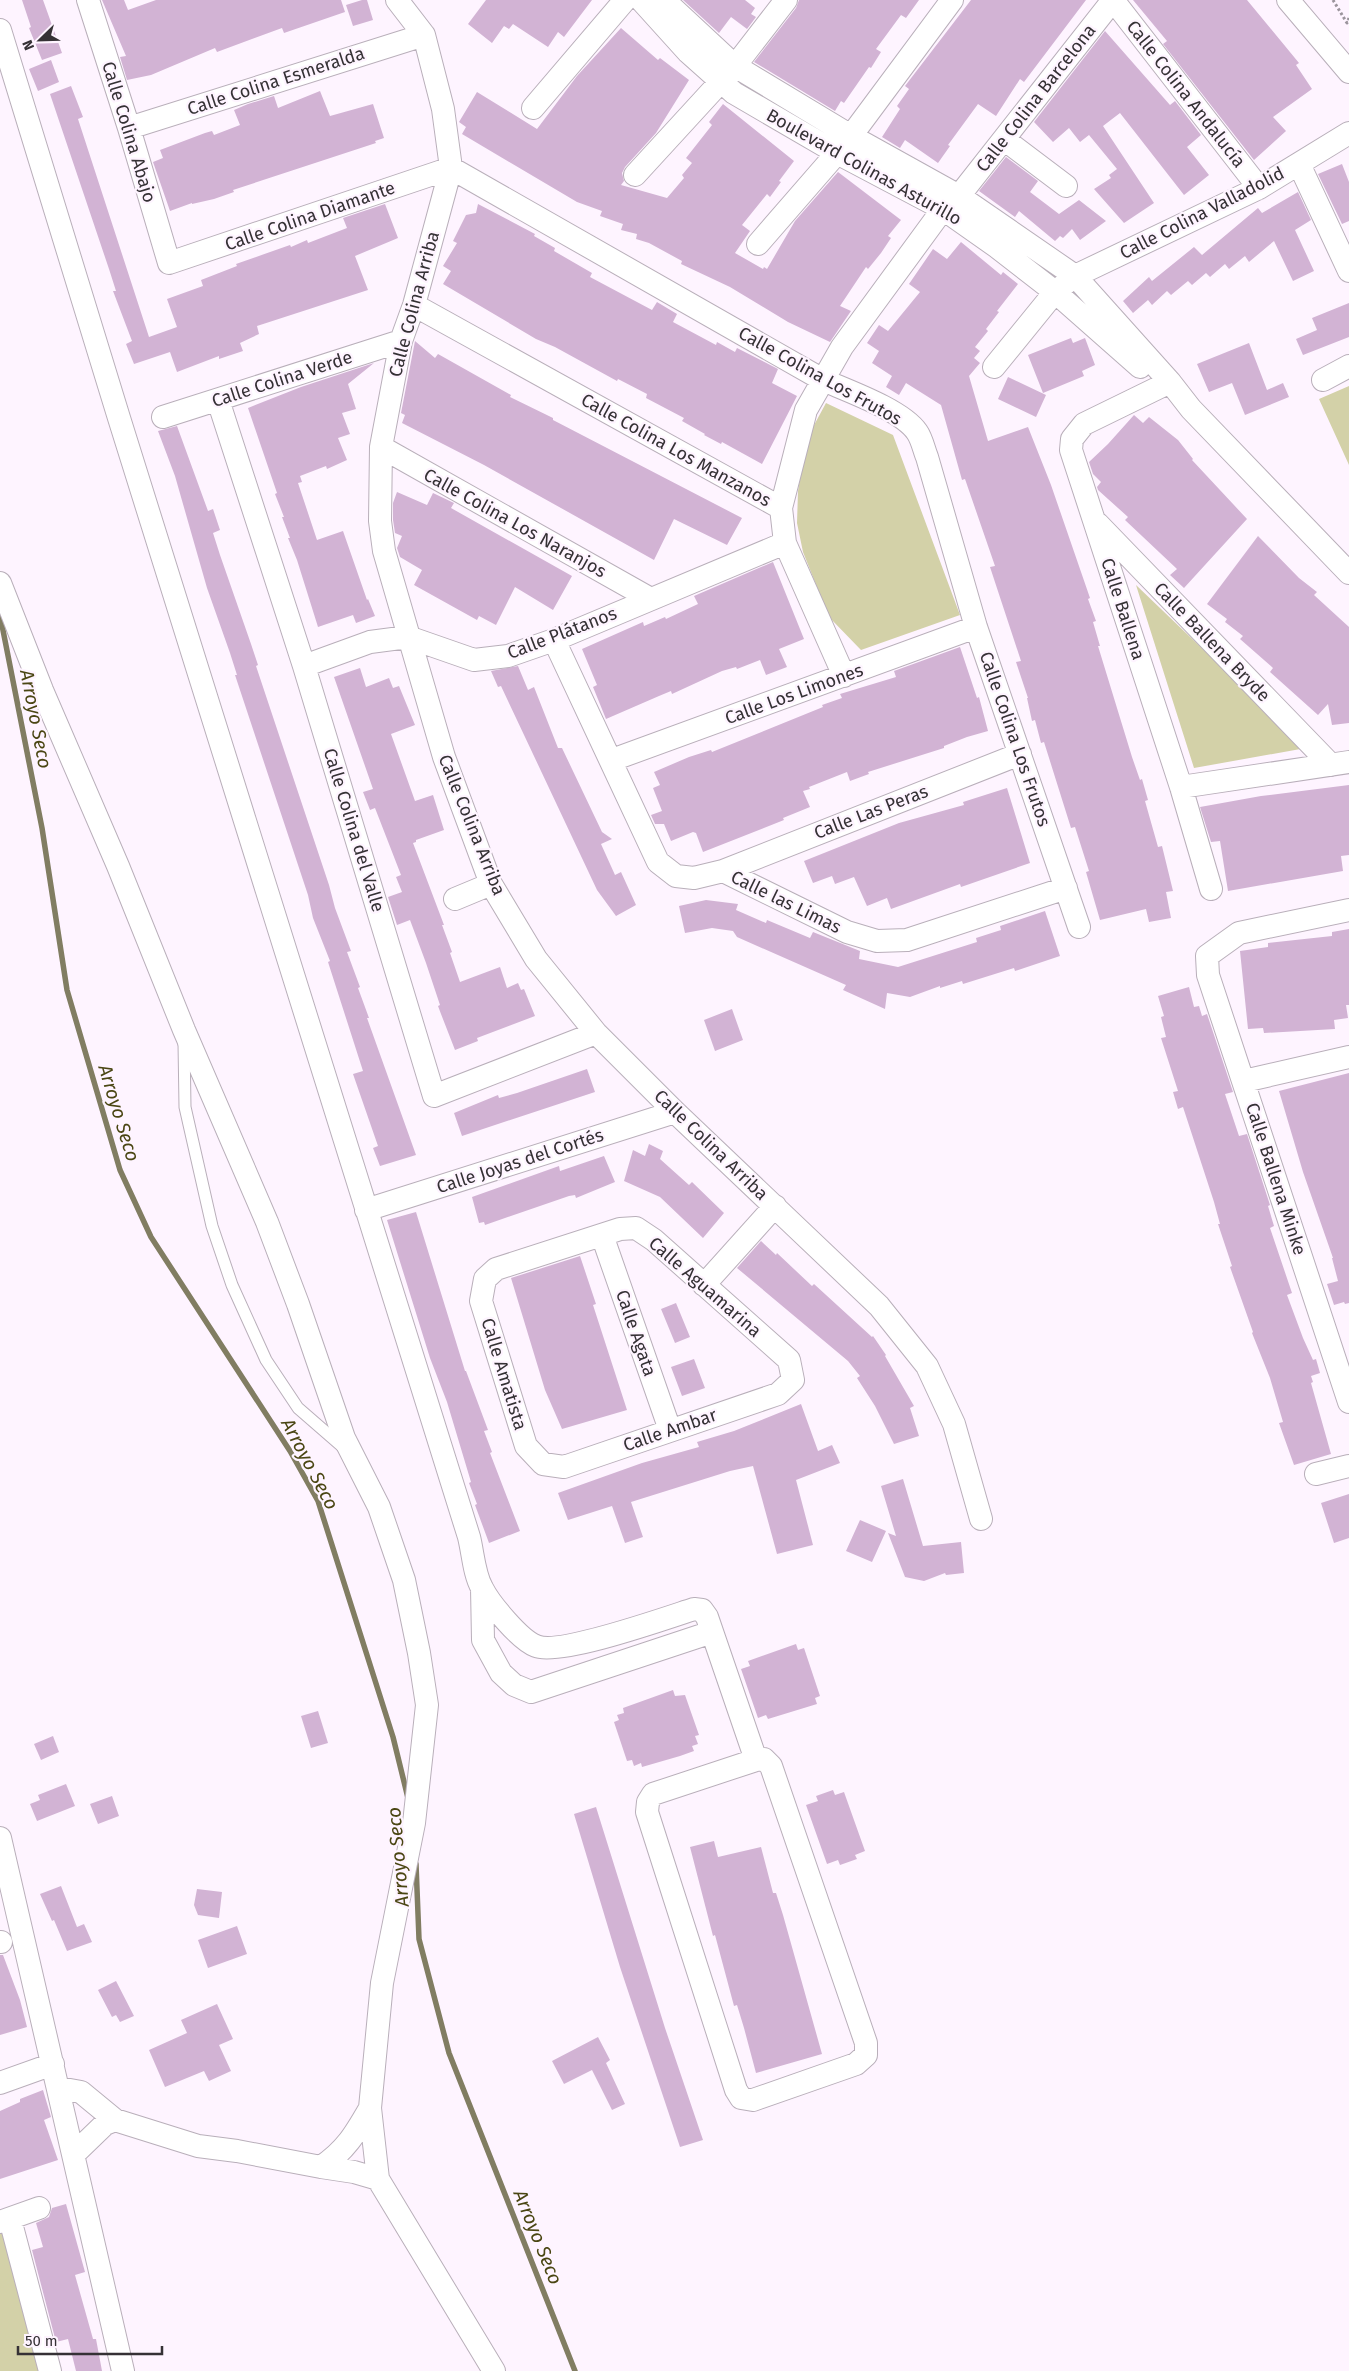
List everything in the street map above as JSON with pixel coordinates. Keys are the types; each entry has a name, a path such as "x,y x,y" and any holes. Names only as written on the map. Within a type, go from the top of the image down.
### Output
{"street":[{"name":"Calle Colina Abajo","path":"88,0 129,128 168,264"},
{"path":"397,0 424,35"},
{"path":"533,108 625,0"},
{"name":"Boulevard Colinas Asturillo","path":"641,0 688,52 728,74"},
{"name":"Boulevard Colinas Asturillo","path":"664,0 752,104 844,145 951,202 1075,276 1166,384"},
{"path":"635,175 728,74 786,0"},
{"path":"758,244 844,145 952,0"},
{"name":"Calle Colina Barcelona","path":"780,508 806,410 842,347 951,202 1005,140 1113,0"},
{"name":"Calle Colina Andalucía","path":"1113,0 1259,188"},
{"path":"1288,0 1349,72"},
{"path":"0,30 469,1537 482,1588 483,1640 501,1673 514,1685 531,1692 712,1632"},
{"name":"Calle Colina Esmeralda","path":"129,128 424,35"},
{"name":"Calle Colina Arriba","path":"424,35 443,109 451,168 414,305 401,341 381,447 380,501 383,541 408,637 444,756 491,884 536,959 596,1033 675,1112 879,1306 927,1366 954,1424 981,1519"},
{"name":"Calle Colina Valladolid","path":"994,368 1055,292 1075,276 1259,188 1349,133"},
{"path":"1005,140 1066,186"},
{"path":"1300,164 1349,271"},
{"name":"Calle Colina Diamante","path":"168,264 451,168"},
{"name":"Calle Colina Los Frutos","path":"451,168 823,380 876,403 898,416 917,432 928,457 976,628 1079,927"},
{"name":"Boulevard Colinas Asturillo","path":"951,202 997,247 1055,292 1166,384"},
{"name":"Calle Colina Los Manzanos","path":"414,305 780,508 785,543 844,676"},
{"name":"Calle Colina Verde","path":"163,417 401,341"},
{"path":"1322,380 1349,366"},
{"path":"1166,384 1349,573"},
{"name":"Calle Ballena","path":"1166,384 1084,424 1072,439 1072,458 1181,787 1211,889"},
{"name":"Calle Colina del Valle","path":"218,400 304,666 434,1096 596,1033"},
{"name":"Calle Colina Los Naranjos","path":"381,447 649,598"},
{"name":"Calle Ballena Bryde","path":"1093,520 1340,763"},
{"name":"Calle Plátanos","path":"304,666 370,642 408,637 474,660 508,656 554,640 649,598 785,543"},
{"path":"0,583 42,690 118,866 184,1030 267,1222 298,1304 344,1438 379,1507 404,1580 420,1653 427,1705 414,1823 382,1983 370,2108 378,2179 494,2371"},
{"name":"Calle Los Limones","path":"612,760 976,628"},
{"name":"Calle las Limas","path":"554,640 612,760 642,831 658,862 676,876 694,878 723,871 847,932 876,941 907,940 1066,888"},
{"name":"Calle Las Peras","path":"723,871 1020,754"},
{"path":"1181,787 1340,763"},
{"path":"455,899 491,884"},
{"name":"Calle Ballena Minke","path":"1349,910 1239,933 1207,956 1208,975 1349,1402"},
{"path":"1244,1081 1349,1057"},
{"name":"Calle Joyas del Cortés","path":"366,1210 675,1112"},
{"path":"704,1284 775,1206"},
{"name":"Calle Aguamarina","path":"485,1279 496,1269 620,1229 636,1228 654,1240 789,1360 793,1380"},
{"name":"Calle Agata","path":"602,1235 670,1430"},
{"name":"Calle Amatista","path":"485,1279 481,1301 526,1446 543,1464"},
{"name":"Calle Ambar","path":"543,1464 564,1467 778,1394 793,1380"},
{"path":"1316,1474 1349,1466"},
{"path":"482,1588 517,1634 537,1647 564,1647 694,1609 702,1610 707,1617 756,1760"},
{"path":"764,1759 771,1766 866,2044 866,2055 856,2064 753,2100 741,2098 736,2090 647,1812 648,1802 654,1794 756,1760 764,1759"},
{"path":"0,1838 75,2153 123,2371"},
{"path":"0,2083 53,2064"},
{"path":"58,2088 81,2092 115,2120 198,2146 354,2172 378,2179"},
{"path":"321,2167 338,2156 351,2142 370,2108"},
{"path":"75,2153 105,2124 115,2120"},
{"path":"39,2208 5,2220 50,2371"}],"lane":[{"path":"184,1030 185,1106 212,1226 232,1285 266,1360 298,1408 354,1455"}],"path":[{"path":"1333,0 1347,23 1349,18"}],"shaded area":[{"path":"1349,386 1349,465 1319,399"},
{"path":"826,403 893,435 960,615 861,650 829,617 803,552 797,523 798,491 806,440"},
{"path":"1136,585 1306,748 1194,768"},
{"path":"7,2227 40,2371 0,2371 0,2230"}],"building":[{"path":"22,0 43,0 62,53 42,60 29,28 31,27"},
{"path":"102,0 124,0 128,10 156,0 341,0 345,12 284,33 282,28 217,52 215,48 151,75 127,80 120,57 126,56"},
{"path":"367,0 373,20 353,26 346,5"},
{"path":"486,0 592,0 564,37 558,32 548,47 513,24 509,29 504,26 492,43 468,24"},
{"path":"683,0 745,0 755,8 751,14 756,17 747,29 731,17 719,33"},
{"path":"799,0 919,0 906,18 901,15 876,49 881,52 871,68 869,67 844,103 841,101 835,111 754,62 796,8"},
{"path":"971,0 1086,0 1024,82 1020,79 996,116 978,104 948,145 950,146 938,163 905,140 900,148 882,137 900,109 897,106 909,89 905,86"},
{"path":"1133,0 1247,0 1299,63 1296,65 1312,89 1273,117 1286,131 1254,160 1163,44 1167,41"},
{"path":"621,28 658,60 660,58 689,80 656,133 625,167 622,173 624,181 621,185 667,198 684,178 682,175 692,163 686,158 712,125 709,122 723,104 794,161 770,197 767,194 742,225 750,231 735,253 763,269 764,267 767,269 795,221 838,172 901,220 888,236 891,238 881,253 868,269 866,267 840,306 851,311 830,342 788,322 730,287 681,264 682,261 649,243 636,239 637,234 621,230 623,224 600,216 602,211 577,202 462,134 466,127 459,122 477,92 537,129 577,76"},
{"path":"1105,31 1170,105 1175,101 1201,135 1187,147 1209,175 1184,195 1120,113 1103,126 1154,203 1124,223 1094,189 1111,178 1109,175 1117,169 1089,135 1080,142 1069,128 1053,142 1034,122"},
{"path":"51,60 59,82 38,91 29,69"},
{"path":"71,86 83,117 78,119 149,337 177,327 167,299 203,286 201,280 237,266 236,264 290,245 291,247 307,240 308,243 347,228 343,218 385,204 398,238 355,256 368,290 257,326 259,334 240,343 243,351 219,359 219,356 177,372 170,352 134,364 126,344 132,341 113,291 116,291 50,94"},
{"path":"320,91 330,116 373,104 384,138 375,141 376,143 233,190 234,192 214,199 192,203 170,211 153,162 163,158 160,150 205,133 212,131 214,135 240,125 234,110 248,104 274,96 278,108"},
{"path":"1006,157 1038,181 1030,192 1059,214 1079,200 1106,221 1080,240 1072,229 1063,238 1060,236 1055,241 1019,211 1015,217 979,191"},
{"path":"1342,164 1349,182 1349,221 1342,224 1318,174"},
{"path":"1298,192 1311,220 1295,230 1314,271 1293,281 1274,241 1249,262 1245,256 1229,269 1225,264 1210,277 1206,273 1192,285 1188,281 1171,295 1167,291 1152,305 1148,300 1133,313 1123,301 1149,277 1152,281 1194,247 1202,255 1258,208 1262,213"},
{"path":"478,204 535,234 534,236 555,248 554,251 592,273 590,277 652,310 657,302 677,314 673,322 716,345 717,342 735,352 737,348 778,369 772,383 797,396 762,464 722,442 721,444 704,435 682,421 684,418 646,398 647,394 618,379 617,381 555,347 536,339 443,284 451,271 443,266 457,243 453,241 466,215 476,213"},
{"path":"961,242 1001,275 1003,272 1018,284 997,311 999,312 986,329 988,331 975,347 980,351 974,358 980,363 969,376 988,441 1028,427 1051,485 1090,598 1088,599 1096,621 1093,622 1100,646 1098,646 1132,757 1140,780 1142,779 1148,800 1145,801 1158,847 1162,846 1173,891 1166,892 1171,918 1149,922 1146,909 1100,920 1086,872 1089,871 1075,827 1071,828 1044,742 1041,743 1035,720 1032,721 1028,698 1016,662 1021,661 990,567 995,566 965,479 962,480 941,405 906,383 899,395 886,387 892,376 872,363 879,351 867,343 879,325 888,331 920,292 909,284 933,249 947,259"},
{"path":"1349,303 1349,337 1303,355 1296,339 1317,330 1312,318"},
{"path":"1071,338 1073,343 1085,338 1095,365 1082,371 1084,376 1043,393 1028,355"},
{"path":"415,341 435,358 438,354 511,395 510,397 742,518 727,545 674,519 654,560 484,465 402,423 405,415 401,413"},
{"path":"1249,343 1267,390 1283,383 1289,397 1245,415 1232,383 1209,392 1197,364"},
{"path":"374,363 348,384 356,409 342,413 350,434 338,438 347,460 327,469 326,466 300,476 302,482 298,483 317,540 343,531 367,600 375,616 356,623 353,615 318,627 297,560 288,538 290,538 282,517 284,517 275,494 277,493 248,408 301,387"},
{"path":"1008,377 1046,395 1036,417 998,399"},
{"path":"1134,415 1143,423 1149,417 1178,440 1192,460 1247,519 1184,588 1170,575 1177,569 1125,520 1128,517 1098,490 1097,487 1101,482 1093,474 1089,462"},
{"path":"177,426 208,511 213,509 220,530 213,533 258,665 256,666 335,908 351,951 347,952 360,987 358,988 369,1018 367,1018 416,1155 380,1166 373,1148 378,1146 353,1074 363,1071 328,962 330,961 313,918 308,895 235,675 237,675 230,653 207,588 175,476 158,431"},
{"path":"397,492 427,505 433,493 454,503 451,508 572,576 553,610 515,587 496,625 479,616 477,620 414,585 422,570 400,557 397,548 402,536 395,533 393,520 393,503"},
{"path":"1258,536 1299,578 1317,592 1314,595 1349,627 1349,723 1332,725 1328,704 1318,715 1270,672 1273,668 1240,639 1243,636 1225,622 1227,619 1207,604"},
{"path":"773,562 804,639 779,649 787,667 766,675 760,660 737,669 736,667 722,671 672,694 671,691 606,719 593,687 597,685 582,649 643,622 644,626 665,617 666,619 698,604 694,596"},
{"path":"960,647 977,698 979,697 988,731 967,737 944,746 944,748 868,772 869,774 850,781 847,772 809,787 810,789 803,791 810,807 783,818 784,820 703,852 696,833 693,832 671,841 664,824 655,824 651,815 662,811 653,788 660,785 654,772 689,757 711,750 712,752 823,707 822,705 842,698 840,694 896,677 894,671"},
{"path":"518,666 528,690 534,687 558,748 562,748 602,832 612,839 601,844 615,875 621,872 636,905 616,916 597,890 501,686 498,687 491,671"},
{"path":"360,668 366,687 389,678 393,688 399,686 415,725 391,734 415,801 433,795 444,830 416,840 413,843 444,925 442,925 460,982 500,967 507,988 518,983 521,990 524,989 535,1016 477,1038 478,1041 455,1050 438,1006 440,1005 410,920 397,925 388,897 402,892 396,877 401,875 375,808 370,810 363,792 373,789 334,677"},
{"path":"1349,785 1349,855 1341,856 1343,871 1228,891 1220,841 1211,842 1200,807 1261,796"},
{"path":"1007,788 1030,863 961,887 960,884 891,909 887,898 867,906 854,877 835,884 832,876 813,883 804,861 899,823 964,805 963,802"},
{"path":"706,900 738,904 736,910 766,923 767,920 810,938 813,932 860,951 859,959 898,967 977,942 976,938 1001,930 1000,926 1045,911 1060,956 1015,971 1014,968 963,984 962,981 940,988 940,986 910,997 887,993 885,1009 843,990 846,985 737,937 733,931 712,928 685,933 679,906"},
{"path":"1349,929 1349,1005 1346,1005 1348,1018 1334,1020 1335,1029 1264,1033 1263,1028 1248,1029 1240,951 1268,947 1268,943 1332,936 1332,932"},
{"path":"1189,987 1194,1007 1199,1006 1202,1016 1207,1014 1233,1092 1225,1094 1239,1136 1247,1134 1270,1205 1268,1206 1274,1226 1270,1228 1292,1293 1287,1295 1303,1338 1313,1360 1316,1359 1320,1373 1311,1376 1313,1382 1311,1383 1331,1454 1294,1465 1279,1423 1283,1422 1270,1378 1252,1333 1230,1267 1232,1266 1218,1224 1220,1224 1214,1202 1183,1107 1178,1109 1173,1092 1178,1091 1161,1038 1166,1037 1161,1017 1164,1016 1158,996"},
{"path":"732,1009 743,1040 715,1051 704,1020"},
{"path":"587,1069 595,1092 462,1136 454,1113 498,1095 499,1098 517,1093"},
{"path":"1349,1073 1349,1303 1345,1304 1344,1302 1334,1305 1327,1284 1338,1281 1333,1258 1303,1172 1279,1091"},
{"path":"649,1144 663,1151 660,1159 689,1185 692,1182 724,1213 703,1238 660,1197 624,1181 633,1150 645,1156"},
{"path":"604,1156 615,1182 576,1198 575,1195 569,1196 485,1225 484,1222 479,1223 472,1197 559,1166 560,1171"},
{"path":"416,1212 465,1371 488,1430 484,1431 492,1452 490,1453 520,1531 489,1543 475,1505 477,1504 469,1483 471,1482 447,1402 430,1358 387,1220"},
{"path":"761,1241 873,1336 886,1355 914,1406 910,1408 919,1436 894,1444 875,1406 857,1378 860,1376 848,1361 737,1268"},
{"path":"580,1256 596,1304 593,1305 627,1410 562,1429 545,1390 511,1278"},
{"path":"676,1303 690,1337 675,1343 661,1309"},
{"path":"694,1359 705,1388 682,1396 671,1367"},
{"path":"801,1404 818,1451 832,1445 840,1463 796,1480 813,1545 777,1554 753,1466 730,1471 631,1502 643,1537 625,1543 612,1506 568,1520 558,1493 642,1463 699,1447 697,1442 734,1431"},
{"path":"903,1479 923,1546 961,1542 964,1573 946,1575 945,1573 924,1581 905,1577 888,1533 896,1536 881,1486"},
{"path":"1349,1494 1349,1538 1334,1543 1321,1503"},
{"path":"860,1520 886,1531 872,1562 846,1551"},
{"path":"796,1644 798,1650 804,1648 820,1696 815,1698 817,1704 768,1719 766,1715 758,1718 741,1669 750,1666 748,1661"},
{"path":"673,1690 675,1696 685,1695 699,1735 695,1736 698,1744 692,1746 694,1751 680,1756 642,1767 641,1763 634,1766 632,1760 627,1761 614,1722 619,1720 617,1715 624,1713 623,1708"},
{"path":"318,1711 328,1743 311,1748 301,1716"},
{"path":"53,1736 59,1752 41,1760 34,1744"},
{"path":"66,1784 75,1806 37,1821 30,1804 40,1800 38,1795"},
{"path":"833,1790 835,1795 844,1792 865,1851 855,1855 857,1859 840,1865 838,1860 827,1864 806,1805 818,1801 816,1796"},
{"path":"112,1796 119,1816 98,1824 90,1804"},
{"path":"596,1807 665,2028 703,2140 680,2147 620,1967 574,1814"},
{"path":"714,1841 718,1857 761,1847 773,1893 776,1893 783,1915 822,2054 756,2073 737,2005 734,2006 715,1935 713,1936 690,1847"},
{"path":"61,1886 77,1927 84,1924 92,1942 67,1951 54,1920 52,1921 40,1894"},
{"path":"197,1889 222,1892 219,1918 198,1915 194,1905"},
{"path":"237,1926 247,1954 208,1968 198,1940"},
{"path":"0,1955 3,1955 20,2000 27,2027 0,2035"},
{"path":"116,1981 134,2016 120,2022 116,2015 112,2017 98,1990"},
{"path":"217,2004 233,2039 219,2045 231,2071 209,2081 204,2071 165,2087 149,2050 187,2033 181,2020"},
{"path":"598,2037 610,2060 606,2063 625,2104 612,2110 592,2070 564,2084 552,2061"},
{"path":"43,2090 51,2117 44,2120 58,2160 0,2179 0,2111 20,2102 20,2099"},
{"path":"66,2204 85,2272 75,2275 93,2339 96,2339 102,2371 76,2371 68,2339 56,2342 32,2250 43,2247 36,2223 49,2217 52,2208"}],"waterway":[{"name":"Arroyo Seco","path":"0,615 42,828 67,990 120,1170 151,1237 290,1451 318,1501 393,1737 408,1798"},
{"name":"Arroyo Seco","path":"416,1864 419,1939 449,2053 575,2371"}]}
